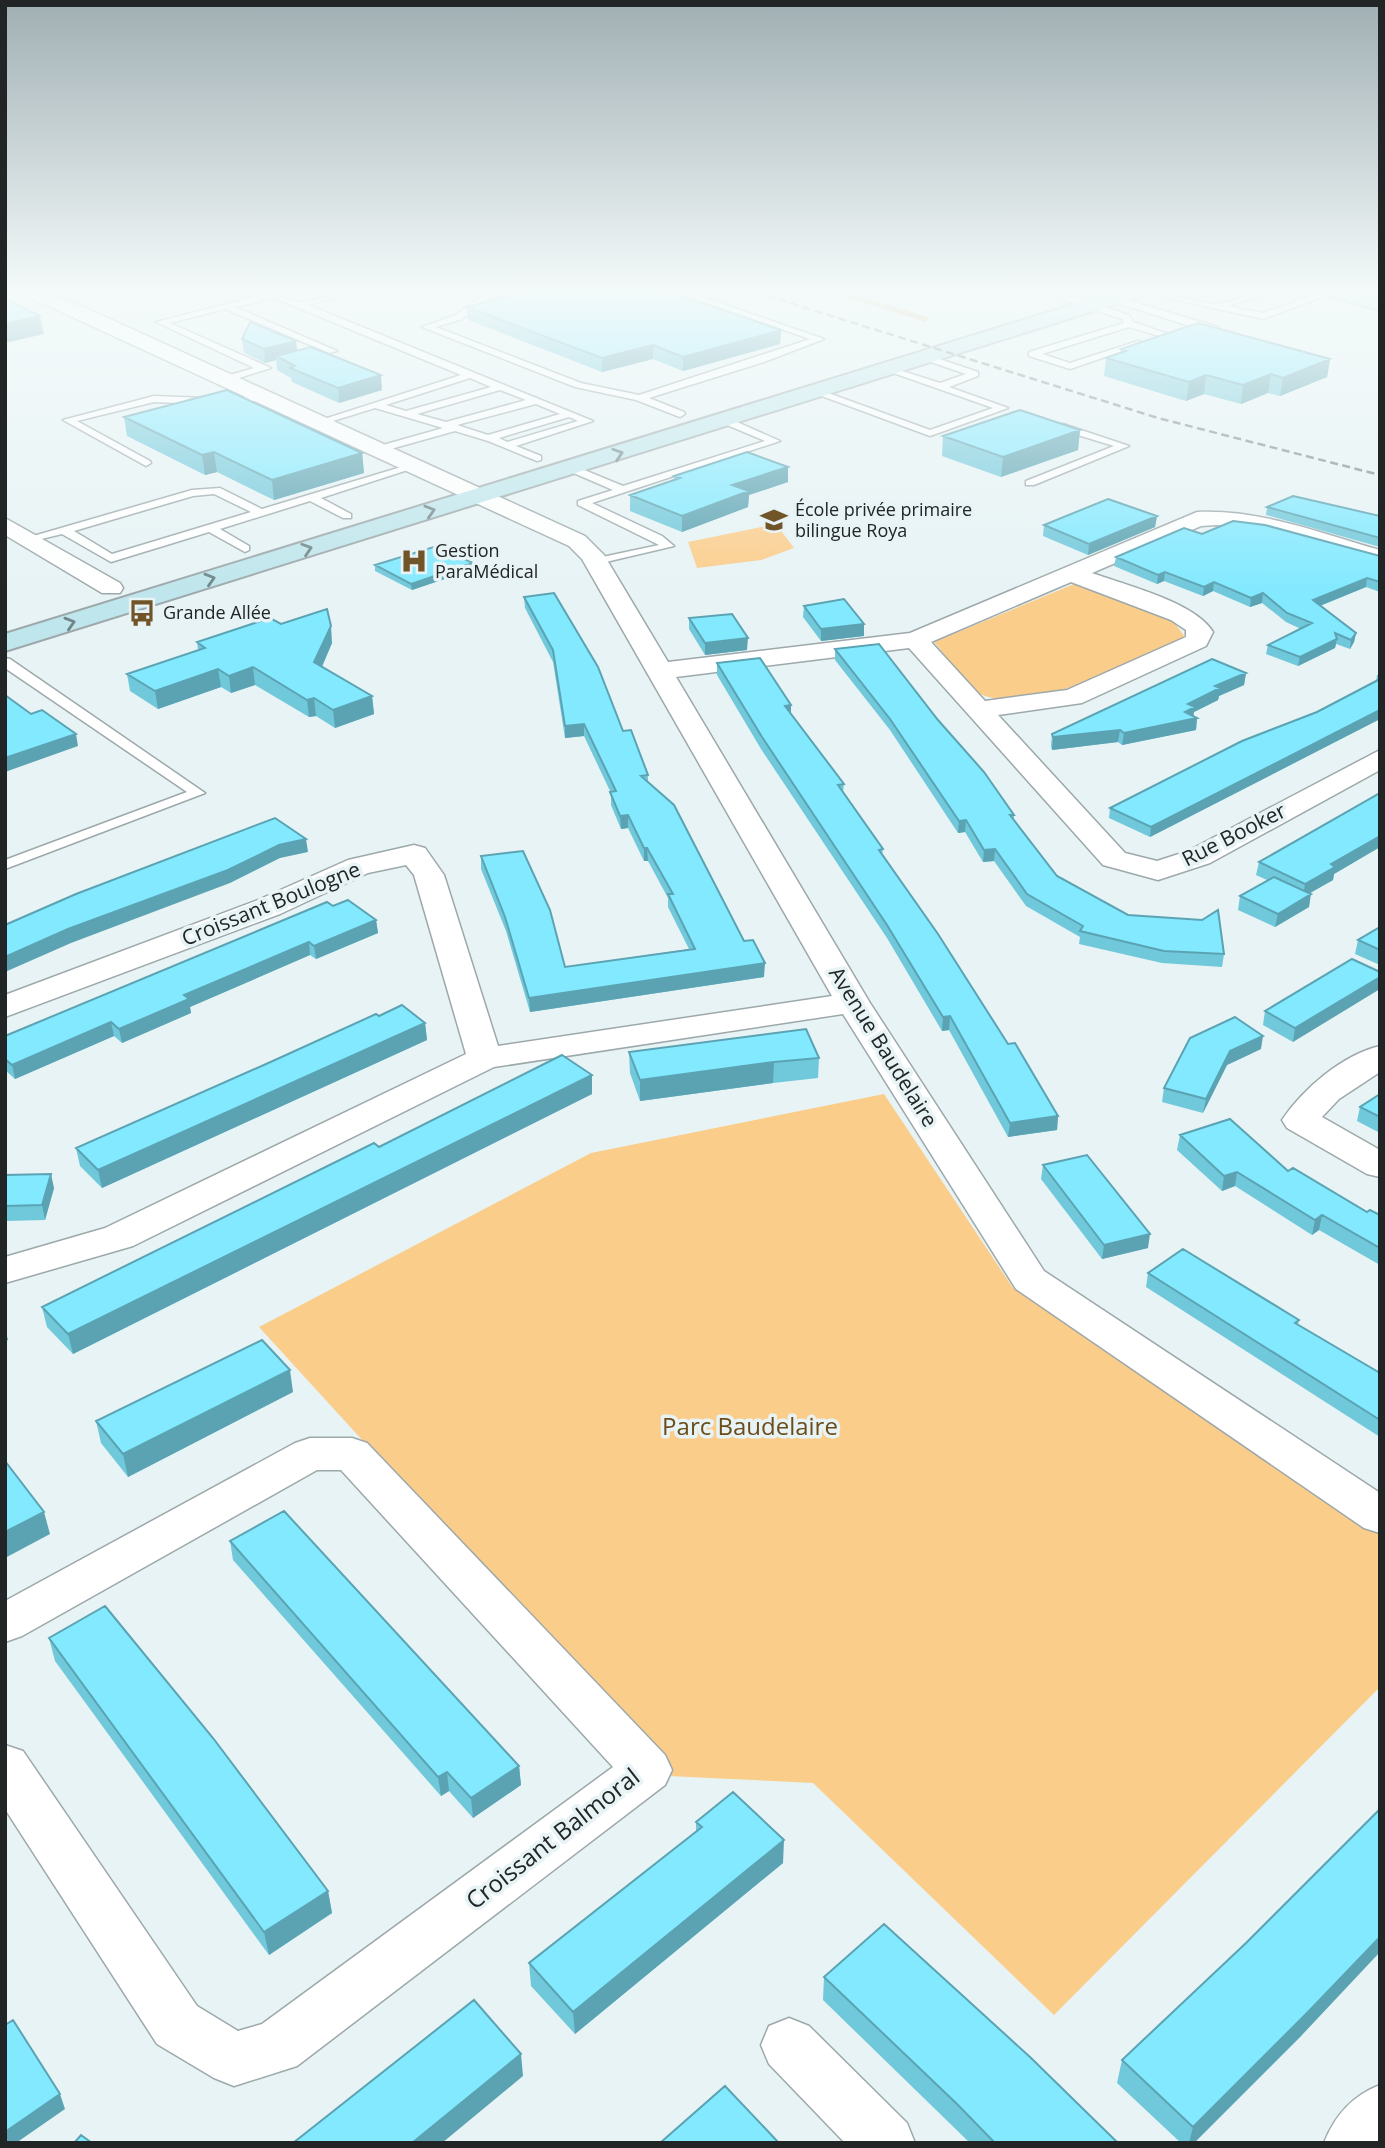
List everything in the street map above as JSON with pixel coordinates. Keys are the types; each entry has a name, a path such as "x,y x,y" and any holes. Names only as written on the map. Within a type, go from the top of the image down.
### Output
{"main road":[{"path":"5,621 755,392"},
{"path":"5,643 815,392"}],"street":[{"name":"Avenue Baudelaire","path":"254,392 570,537 588,550 662,671 853,1003 1030,1280 1380,1516"},
{"path":"662,671 915,640 1197,519 1215,517 1244,521 1380,557"},
{"path":"5,525 110,588"},
{"path":"976,710 1073,697 1197,641 1200,632 1196,625 1180,615 1073,574"},
{"name":"Rue Booker","path":"915,640 1114,859 1158,871 1199,857 1380,758"},
{"name":"Croissant Boulogne","path":"5,1007 269,907 359,866 414,854 429,875 485,1058"},
{"path":"5,1270 119,1237 485,1058 853,1003"},
{"path":"1380,1056 1326,1091 1300,1121 1380,1166"},
{"name":"Croissant Balmoral","path":"5,1623 310,1454 352,1454 647,1770 276,2047 234,2059 177,2025 5,1766"},
{"path":"789,2045 886,2143"},
{"path":"1353,2143 1380,2113"}],"lane":[{"path":"320,422 379,406 388,398 409,392"},
{"path":"392,409 448,392"},
{"path":"408,413 482,392"},
{"path":"507,445 588,421 513,392"},
{"path":"612,392 639,398 680,414"},
{"path":"639,398 657,392"},
{"path":"817,392 930,433 1003,408"},
{"path":"955,392 1015,412"},
{"path":"434,420 520,395"},
{"path":"146,463 68,420 145,400 229,402 264,397"},
{"path":"380,449 456,428 536,401"},
{"path":"379,406 434,420 537,458"},
{"path":"456,428 553,408"},
{"path":"488,438 569,414"},
{"path":"597,562 668,546 658,538 582,503 775,441 724,420"},
{"path":"1030,483 1124,446 1051,423"},
{"path":"64,530 111,558 260,512 314,499 415,466"},
{"path":"573,469 623,490"},
{"path":"29,539 192,493 216,490 260,512"},
{"path":"314,499 347,516"},
{"path":"210,528 245,548"},
{"path":"5,662 198,793 5,865"}],"green space":[{"path":"776,524 794,548 761,560 697,568 688,542"},
{"path":"1074,584 1173,621 1185,637 1113,671 1055,692 1028,698 1002,699 980,694 975,690 934,642"},
{"name":"Parc Baudelaire","path":"884,1094 1013,1288 1380,1530 1380,1687 1054,2015 813,1783 669,1776 259,1327 591,1153"}],"building":[{"path":"218,392 232,392 362,453 272,480 214,452 202,455 124,417"},
{"path":"1020,410 1080,430 1003,457 943,436"},
{"path":"747,452 788,467 732,485 749,491 682,516 630,495 680,478 674,476"},
{"path":"1293,496 1380,516 1380,538 1267,507"},
{"path":"1108,499 1157,516 1089,544 1044,525"},
{"path":"1233,521 1265,525 1380,556 1380,582 1367,578 1313,600 1356,633 1351,640 1335,633 1337,639 1300,657 1268,645 1312,623 1287,613 1263,593 1251,598 1214,582 1204,587 1165,572 1158,575 1116,557 1184,528 1202,534"},
{"path":"437,546 473,563 411,584 375,565"},
{"path":"554,593 598,667 623,731 631,730 648,775 641,776 674,805 744,941 753,940 765,963 529,998 505,917 481,856 523,851 550,910 565,967 695,949 668,894 673,894 647,848 644,848 628,815 620,816 610,792 616,791 584,724 565,726 553,650 524,597"},
{"path":"844,599 864,624 821,629 804,606"},
{"path":"327,609 331,626 314,662 372,696 333,710 314,698 307,700 253,667 229,676 218,669 155,691 127,674 205,648 197,642 270,618 281,624"},
{"path":"732,614 748,638 705,643 689,618"},
{"path":"879,644 938,720 984,772 1014,815 1010,815 1057,876 1128,915 1202,920 1218,910 1224,954 1164,951 1080,931 1083,926 1027,894 995,849 984,850 966,820 959,821 890,719 835,649"},
{"path":"760,658 791,705 785,706 844,784 838,785 883,849 879,850 938,934 1008,1044 1015,1043 1058,1116 1010,1123 950,1016 943,1017 887,925 762,737 717,663"},
{"path":"1212,659 1246,673 1215,686 1220,688 1188,704 1195,707 1185,712 1197,718 1124,733 1120,730 1053,737 1052,734"},
{"path":"1380,679 1380,710 1151,827 1110,808 1242,741 1317,712"},
{"path":"5,695 31,714 42,710 76,734 5,758"},
{"path":"1380,793 1380,836 1331,864 1335,867 1305,884 1259,862"},
{"path":"275,818 306,839 279,845 228,870 68,929 5,957 5,925 76,894"},
{"path":"1274,877 1311,894 1278,914 1240,896"},
{"path":"348,900 376,920 314,946 309,942 184,995 189,999 119,1029 111,1022 12,1065 5,1059 5,1036 327,902 333,906"},
{"path":"1380,927 1380,950 1358,940"},
{"path":"1352,959 1380,972 1380,977 1295,1028 1265,1011"},
{"path":"402,1005 425,1023 98,1170 76,1148 376,1014 379,1016"},
{"path":"1235,1017 1263,1036 1230,1051 1206,1099 1164,1088 1190,1038"},
{"path":"806,1029 819,1058 640,1080 629,1052"},
{"path":"562,1055 592,1075 68,1334 42,1307 374,1143 379,1147"},
{"path":"1380,1094 1380,1117 1360,1107"},
{"path":"1230,1119 1288,1171 1293,1168 1367,1212 1370,1210 1380,1215 1380,1248 1322,1215 1315,1220 1237,1172 1224,1176 1180,1135"},
{"path":"1087,1155 1150,1234 1104,1245 1043,1165"},
{"path":"51,1174 42,1205 5,1206 5,1175"},
{"path":"1183,1249 1299,1320 1295,1323 1380,1373 1380,1420 1148,1273"},
{"path":"262,1340 290,1370 123,1454 96,1421"},
{"path":"5,1461 44,1512 5,1532"},
{"path":"284,1511 519,1766 471,1798 447,1772 438,1777 230,1541"},
{"path":"105,1606 213,1738 328,1891 264,1932 49,1638"},
{"path":"733,1792 784,1840 573,2012 529,1963 702,1827 696,1822"},
{"path":"1380,1809 1380,1937 1193,2127 1122,2060 1246,1943"},
{"path":"884,1924 1030,2057 1118,2143 995,2143 824,1977"},
{"path":"474,2000 521,2054 412,2143 293,2143"},
{"path":"13,2020 60,2094 5,2132 5,2025"},
{"path":"725,2086 779,2143 660,2143"},
{"path":"81,2135 92,2143 74,2143"}],"railway":[{"path":"1076,392 1158,418 1380,475"}],"place":[{"name":"École privée primaire bilingue Roya","path":"774,520"},
{"name":"Gestion ParaMédical","path":"414,561"},
{"name":"Grande Allée","path":"142,613"}]}
